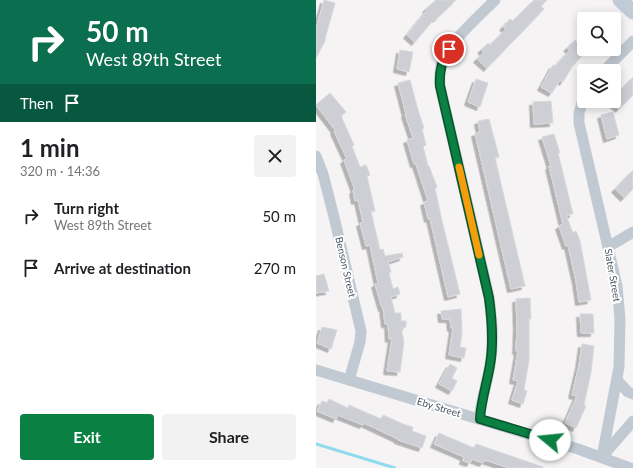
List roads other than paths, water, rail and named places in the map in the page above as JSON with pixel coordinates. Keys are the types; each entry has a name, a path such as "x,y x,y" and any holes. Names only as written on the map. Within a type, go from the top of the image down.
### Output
{"main road":[{"path":"620,0 633,12"}],"street":[{"path":"480,419 481,402 490,364 492,326 489,298 440,86 439,74 442,60 449,49 495,0"},
{"path":"611,64 633,41"},
{"name":"Slater Street","path":"580,108 579,123 617,286 620,319 620,361 602,457"},
{"name":"Benson Street","path":"316,156 323,174 361,331 360,342 349,380"},
{"path":"608,247 633,232"},
{"name":"Eby Street","path":"316,370 602,457 630,468"},
{"path":"617,380 628,392 633,394"},
{"path":"602,457 633,421"}],"waterway":[{"path":"316,444 395,468"}]}
